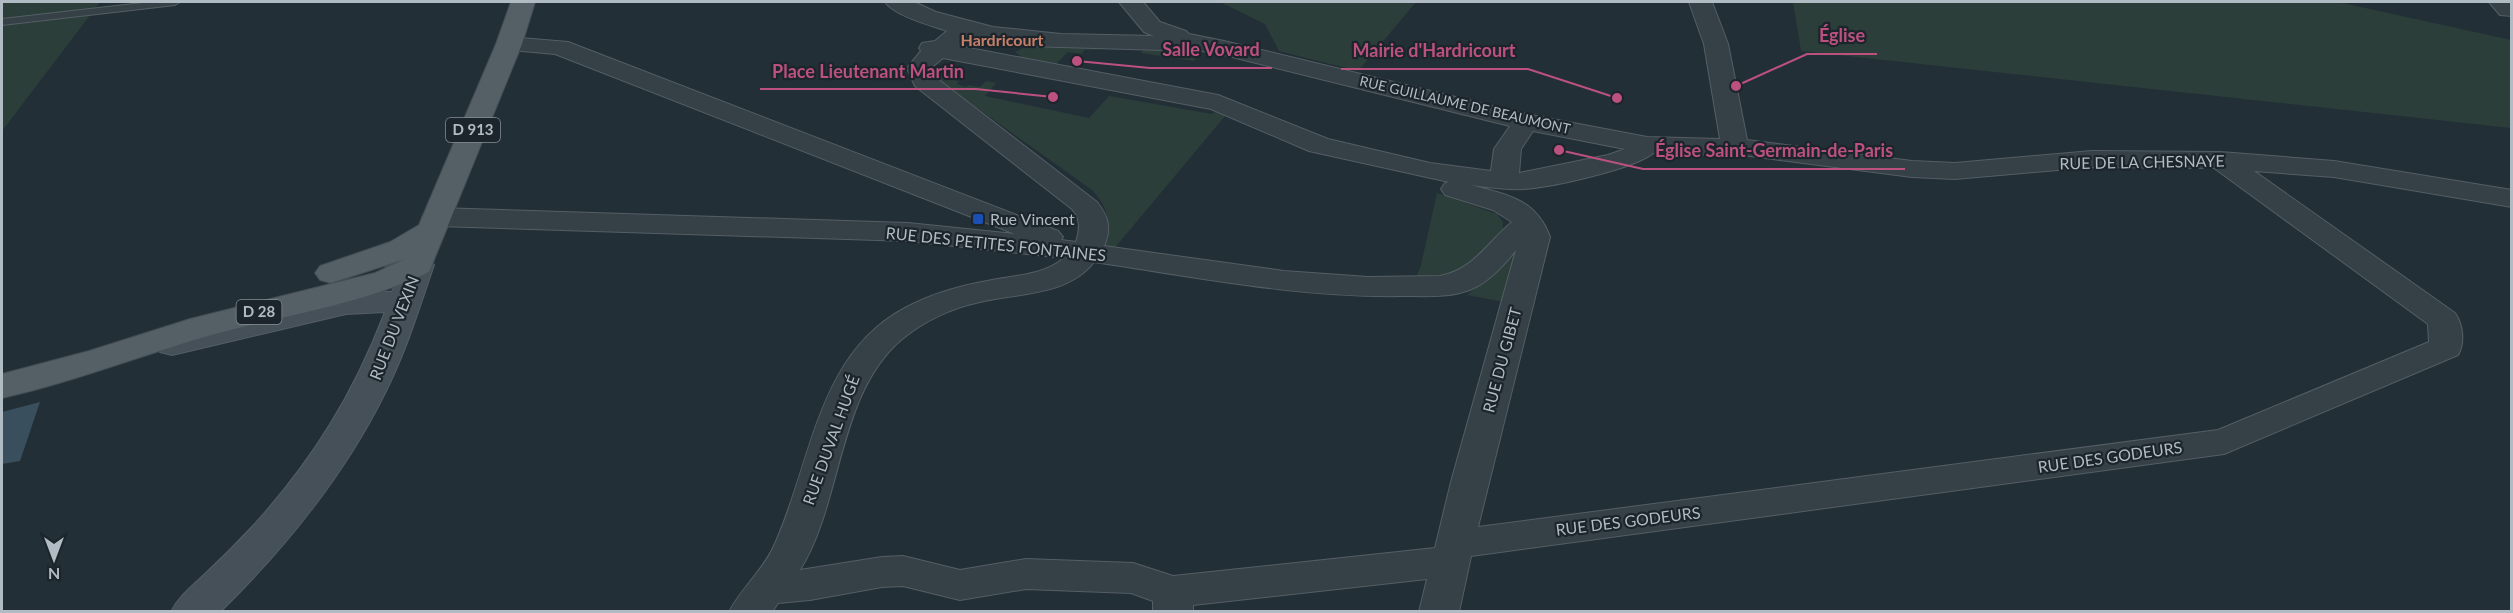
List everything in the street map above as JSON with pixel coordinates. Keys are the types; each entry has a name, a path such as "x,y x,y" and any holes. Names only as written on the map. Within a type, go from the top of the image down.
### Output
{"main road":[{"name":"RUE DU VEXIN","path":"192,612 226,580 280,521 337,445 368,393 434,224 509,44 523,2"},
{"name":"D 28","path":"2,369 78,349 378,258 401,249 434,224"},
{"path":"378,258 399,259 418,265"},
{"name":"D 28","path":"2,386 99,360 202,327 386,280 418,265"},
{"path":"99,360 346,304 370,301 405,303"}],"street":[{"name":"RUE GUILLAUME DE BEAUMONT","path":"897,2 951,26 1052,40 1163,43 1180,40 1313,69 1526,122 1647,145 1735,147"},
{"path":"1131,2 1149,25 1178,36 1180,40"},
{"path":"1701,2 1716,44 1735,147"},
{"name":"RUE DUVAL HUGÉ","path":"758,600 788,556 796,538 852,378 867,354 883,337 918,314 949,301 1060,275 1078,264 1064,249 1094,231 1093,218 1082,203 924,81 919,69 934,50 954,41 951,26"},
{"path":"509,44 559,47 1024,226 1051,239 1064,249"},
{"path":"934,50 1218,104 1319,145 1430,171 1506,182 1537,179 1615,162 1636,154 1647,145"},
{"path":"1506,182 1503,166 1504,153 1526,122"},
{"name":"RUE DE LA CHESNAYE","path":"1735,147 1912,169 1955,171 2092,159 2219,160 2334,169 2511,199"},
{"name":"RUE DES GODEURS","path":"1453,553 2224,442 2446,347 2445,320 2219,160"},
{"path":"1430,171 1434,181 1514,210 1530,222"},
{"name":"RUE DES PETITES FONTAINES","path":"434,224 908,232 1064,249 1338,286 1440,286 1453,285 1470,278 1489,264 1511,238 1530,222"},
{"name":"RUE DU GIBET","path":"1438,612 1469,482 1534,243 1535,237 1530,222"},
{"path":"758,600 810,585 882,572 903,571 960,585 1026,574 1133,578 1173,602 1453,553"}],"lane":[{"path":"2,22 175,2"}],"green space":[{"path":"2,2 100,2 2,131"},
{"path":"1220,2 1416,2 1358,71 1279,51 1265,24"},
{"path":"1793,2 2338,2 2511,40 2511,128 1801,51"},
{"path":"1027,46 1112,47 1112,49 1084,50 1082,54 1068,52 1055,65 1020,59 1021,56 1015,52"},
{"path":"1146,47 1201,53 1194,61 1141,53"},
{"path":"935,67 956,73 952,79 959,81 957,84 966,87 968,85 980,87 986,81 996,83 985,96 1089,118 1109,96 1212,114 1215,112 1225,116 1113,250 1106,248 1105,243 1107,227 1105,209 1092,190 935,78"},
{"path":"1437,193 1497,214 1503,222 1503,230 1489,249 1458,274 1415,280 1421,265"},
{"path":"1515,248 1519,248 1504,302 1467,295 1489,278"}],"water":[{"path":"40,402 20,461 2,464 2,412"}],"place":[{"name":"Salle Vovard","path":"1077,61"},
{"name":"Église","path":"1736,86"},
{"name":"Place Lieutenant Martin","path":"1053,97"},
{"name":"Mairie d'Hardricourt","path":"1617,98"},
{"name":"Église Saint-Germain-de-Paris","path":"1559,150"},
{"name":"Rue Vincent","path":"978,219"}],"district":[{"name":"Hardricourt","path":"1002,40"}]}
